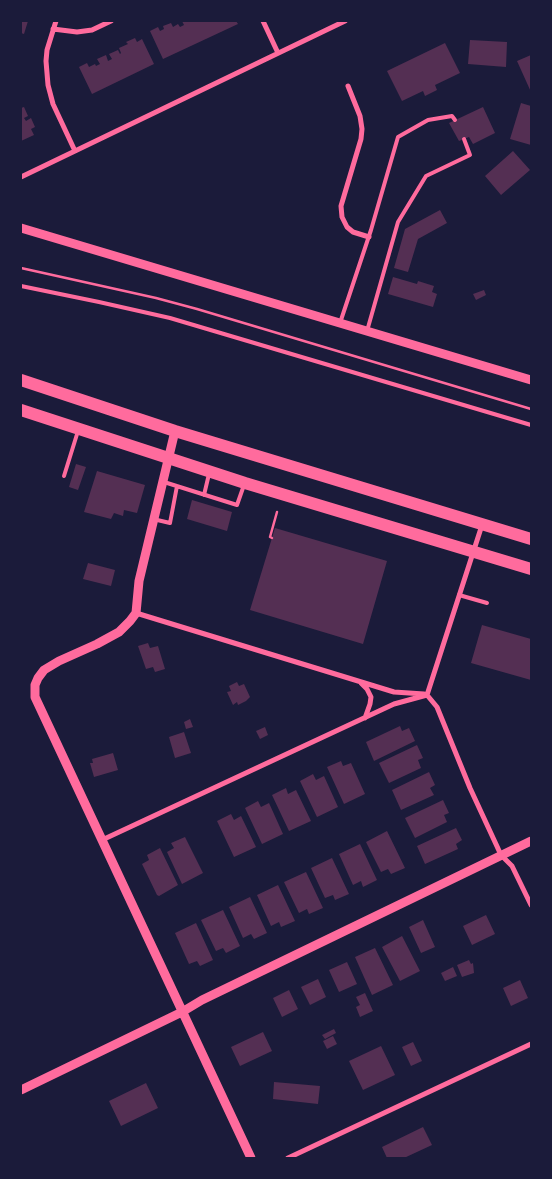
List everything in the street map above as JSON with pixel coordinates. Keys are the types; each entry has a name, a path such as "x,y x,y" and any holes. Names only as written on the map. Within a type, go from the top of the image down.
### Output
{"highway":[{"path":"21,380 175,430 531,539"},
{"path":"21,410 209,472 531,569"}],"street":[{"path":"56,21 46,61 48,85 53,104 75,151"},
{"path":"53,29 77,32 92,30 111,21"},
{"path":"263,21 278,53"},
{"path":"21,177 345,21"},
{"path":"348,86 360,116 361,139 340,206 342,217 347,227 353,232 368,237"},
{"path":"21,228 529,379"},
{"path":"175,430 139,581 136,613 125,627 110,637 52,665 38,678 34,697 251,1158"},
{"path":"427,694 482,525"},
{"path":"136,613 394,692 427,694 437,707 470,788 501,855 512,866 531,905"},
{"path":"360,682 367,689 371,697 365,718"},
{"path":"102,840 394,704 427,694"},
{"path":"21,1090 531,841"},
{"path":"288,1158 531,1044"}],"lane":[{"path":"340,324 398,137 428,120 452,116 455,120"},
{"path":"367,331 398,222 426,176 470,155 464,139"},
{"path":"21,286 195,325 531,425"},
{"path":"64,476 79,429"},
{"path":"204,495 209,472"},
{"path":"163,482 237,505 245,483"},
{"path":"154,519 170,523 177,486"},
{"path":"459,595 487,603"}],"path":[{"path":"21,268 101,285 189,307 531,408"},
{"path":"272,538 270,537 277,512"}],"building":[{"path":"21,21 28,21 24,34 21,33"},
{"path":"182,21 236,21 238,24 163,59 150,31 158,27 160,31 164,29 163,26 171,23 173,27 178,24 180,27 184,25"},
{"path":"135,38 137,42 142,39 154,64 92,94 79,67 87,63 89,67 95,64 96,66 100,64 97,59 106,55 108,61 112,59 109,54 118,50 120,54 119,48"},
{"path":"470,40 507,42 506,67 468,64"},
{"path":"445,43 460,73 435,85 437,90 425,96 423,91 402,101 387,71"},
{"path":"531,55 531,92 517,61"},
{"path":"521,103 531,106 531,145 510,139"},
{"path":"24,107 28,116 24,118 26,121 31,118 35,127 31,129 34,135 21,141 21,108"},
{"path":"483,107 495,133 473,144 469,137 459,141 449,123"},
{"path":"513,151 530,170 501,195 485,176"},
{"path":"440,210 447,223 418,239 408,272 394,268 405,229"},
{"path":"393,277 417,284 418,281 434,286 432,292 437,294 433,307 388,294"},
{"path":"484,290 486,295 476,300 473,294"},
{"path":"76,464 86,467 78,490 69,487"},
{"path":"97,471 145,485 137,513 124,510 123,516 114,513 111,519 84,512"},
{"path":"192,500 232,512 227,531 187,519"},
{"path":"275,528 387,561 363,644 250,610"},
{"path":"88,563 115,570 111,586 83,579"},
{"path":"482,625 531,639 531,680 471,663"},
{"path":"148,643 150,648 158,646 165,669 155,672 153,667 146,669 138,646"},
{"path":"237,682 239,686 244,684 250,697 238,705 237,702 233,705 227,692 231,691 229,686"},
{"path":"190,719 193,727 186,729 184,722"},
{"path":"400,726 402,731 409,728 415,741 374,761 366,742"},
{"path":"265,727 268,735 260,739 256,731"},
{"path":"184,732 191,753 175,758 169,737"},
{"path":"417,745 423,758 418,760 421,768 389,783 379,763"},
{"path":"113,753 118,770 94,777 90,763 93,763 92,759"},
{"path":"341,761 343,766 351,763 365,794 344,804 327,767"},
{"path":"429,772 435,785 430,788 434,795 401,810 392,790"},
{"path":"313,774 316,780 324,776 338,807 317,817 300,781"},
{"path":"286,788 288,794 296,790 311,821 289,831 272,795"},
{"path":"443,800 449,813 444,815 447,822 415,838 405,818"},
{"path":"258,801 261,807 269,803 283,834 262,844 245,808"},
{"path":"231,814 234,820 241,816 256,847 234,857 217,821"},
{"path":"456,828 462,840 456,844 458,849 425,864 417,846"},
{"path":"387,831 405,868 391,874 388,869 381,872 366,842"},
{"path":"185,837 203,873 182,884 167,852 174,848 171,843"},
{"path":"360,844 377,880 363,887 361,881 353,885 339,854"},
{"path":"160,848 178,885 159,896 142,864 149,860 147,855"},
{"path":"332,858 349,894 335,900 333,895 325,898 311,868"},
{"path":"306,872 323,908 309,914 307,909 299,913 284,882"},
{"path":"278,885 295,921 281,927 279,922 271,926 257,895"},
{"path":"250,897 267,933 254,939 251,934 243,938 229,907"},
{"path":"223,910 240,946 226,953 223,948 216,951 201,920"},
{"path":"486,915 495,934 472,945 463,926"},
{"path":"423,920 435,947 421,953 409,927"},
{"path":"196,923 213,960 200,966 197,961 189,964 175,933"},
{"path":"402,936 420,971 400,981 382,947"},
{"path":"375,948 393,985 372,995 355,957"},
{"path":"469,960 471,964 473,963 474,973 462,977 457,965"},
{"path":"347,962 357,984 339,992 329,970"},
{"path":"453,967 457,976 445,981 441,973"},
{"path":"318,979 326,997 310,1005 301,987"},
{"path":"520,980 528,998 511,1006 503,988"},
{"path":"289,990 298,1009 282,1017 273,998"},
{"path":"365,993 373,1011 360,1017 356,1007 360,1005 356,997"},
{"path":"334,1029 336,1033 325,1039 322,1035"},
{"path":"263,1032 272,1051 240,1066 231,1047"},
{"path":"333,1036 337,1044 327,1049 323,1041"},
{"path":"413,1042 422,1061 411,1066 402,1047"},
{"path":"381,1046 395,1075 363,1090 349,1061"},
{"path":"274,1082 320,1086 318,1104 273,1099"},
{"path":"146,1083 158,1108 121,1126 109,1101"},
{"path":"423,1127 432,1145 404,1158 387,1158 382,1147"}]}
